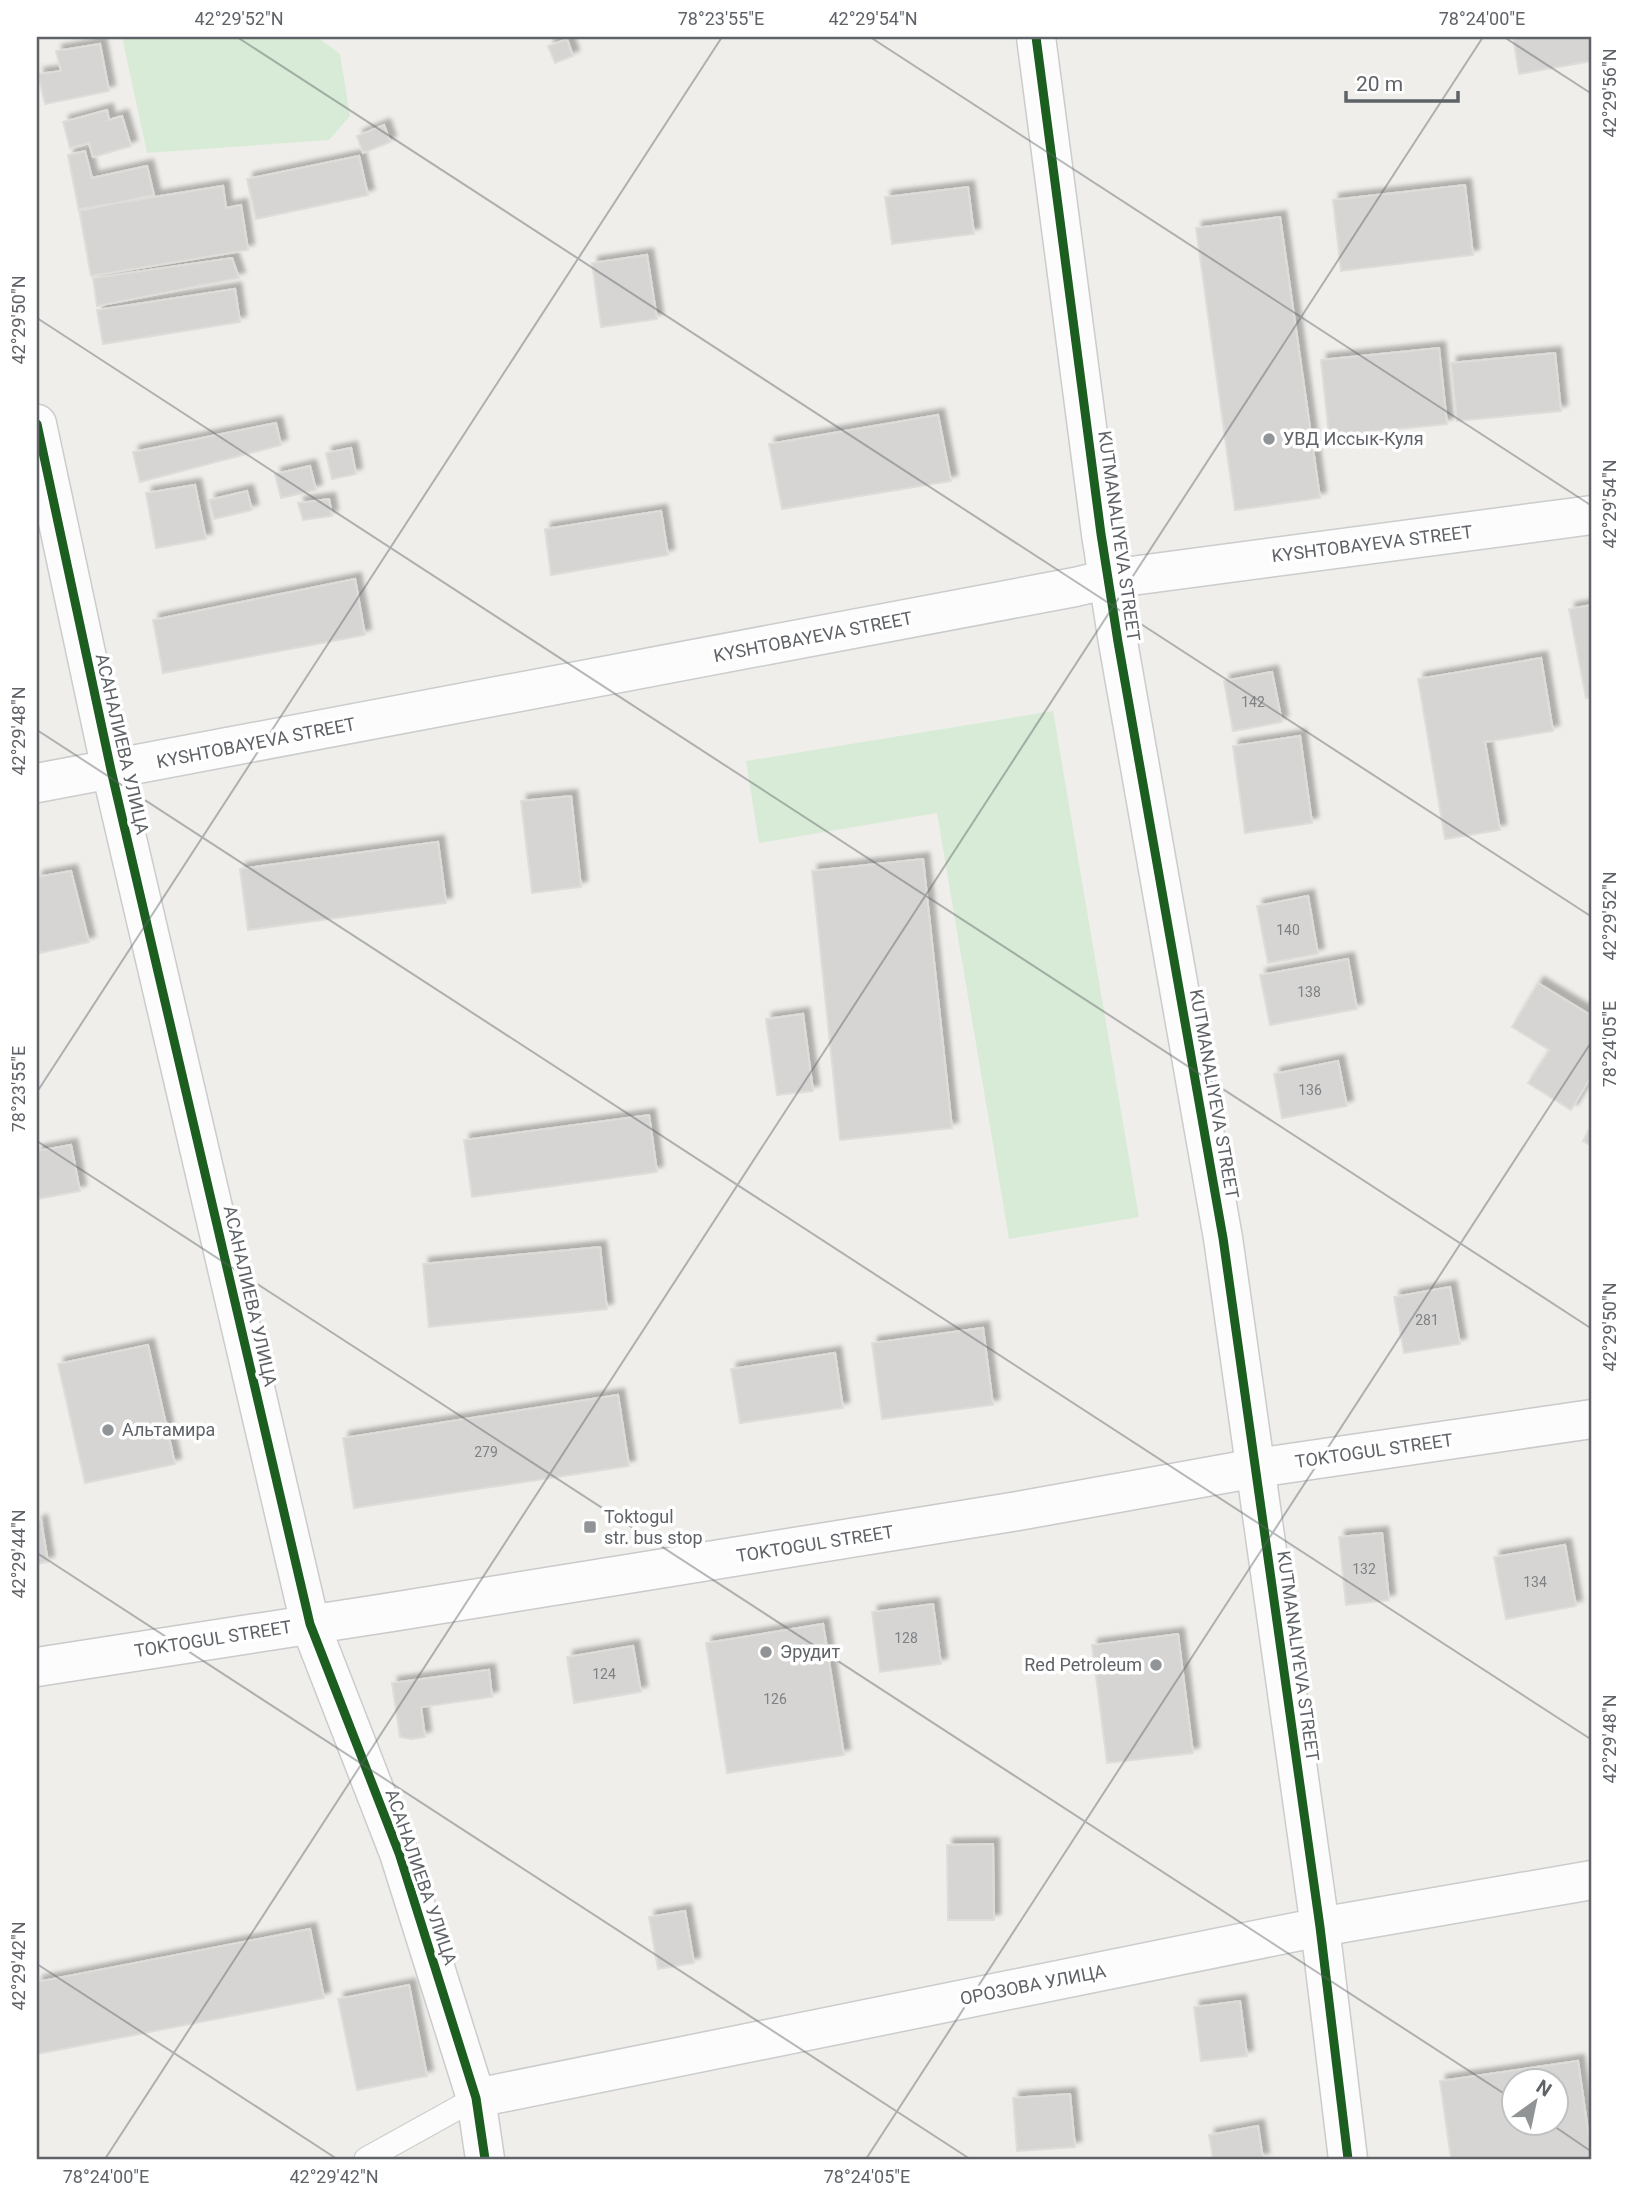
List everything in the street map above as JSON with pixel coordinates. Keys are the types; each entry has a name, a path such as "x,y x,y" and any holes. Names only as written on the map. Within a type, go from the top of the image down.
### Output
{"street":[{"name":"KUTMANALIYEVA STREET","path":"1036,37 1099,520 1120,656 1223,1238 1320,1927 1348,2159"},
{"name":"АСАНАЛИЕВА УЛИЦА","path":"37,424 111,770 310,1624 399,1853 476,2098 485,2159"},
{"name":"KYSHTOBAYEVA STREET","path":"37,783 1109,579 1592,515"},
{"name":"TOKTOGUL STREET","path":"37,1667 990,1516 1256,1468 1592,1419"},
{"name":"ОРОЗОВА УЛИЦА","path":"476,2098 1320,1927 1592,1880"}],"lane":[{"path":"366,2159 476,2098"}],"green space":[{"path":"122,37 317,37 340,54 350,116 329,140 147,153"},
{"path":"1053,711 1139,1217 1009,1239 937,813 759,843 746,761"}],"building":[{"path":"1513,37 1592,37 1592,61 1519,74"},
{"path":"567,39 573,56 555,63 548,46"},
{"path":"100,44 109,91 45,104 38,74 61,71 56,51"},
{"path":"107,110 109,120 122,116 131,146 93,157 89,143 70,148 63,122"},
{"path":"384,125 390,142 363,153 357,136"},
{"path":"85,151 92,178 147,166 154,195 79,211 68,155"},
{"path":"359,156 368,195 256,219 247,179"},
{"path":"1465,185 1473,255 1341,271 1333,200"},
{"path":"223,186 226,208 241,205 248,250 91,276 79,209"},
{"path":"968,187 974,234 892,244 885,197"},
{"path":"1280,217 1320,498 1235,510 1196,228"},
{"path":"647,255 657,319 601,327 592,263"},
{"path":"232,258 239,278 97,306 93,278"},
{"path":"235,289 240,322 103,344 97,310"},
{"path":"1439,348 1447,424 1329,436 1321,360"},
{"path":"1555,353 1561,411 1457,421 1451,363"},
{"path":"938,415 951,481 782,509 769,444"},
{"path":"276,423 281,445 140,482 133,452"},
{"path":"351,448 356,474 332,479 326,453"},
{"path":"310,466 316,490 281,498 275,474"},
{"path":"195,485 206,539 156,548 146,493"},
{"path":"247,491 252,510 214,519 209,500"},
{"path":"329,499 332,516 303,520 298,503"},
{"path":"661,511 668,555 551,575 545,529"},
{"path":"355,579 365,635 163,673 153,620"},
{"path":"1592,605 1592,697 1586,698 1569,609"},
{"path":"1541,658 1553,731 1485,742 1500,830 1445,839 1418,679"},
{"path":"1272,672 1282,722 1233,731 1224,681"},
{"path":"1300,736 1312,823 1245,833 1233,746"},
{"path":"571,796 581,887 532,893 521,801"},
{"path":"438,842 446,903 248,930 240,869"},
{"path":"923,859 952,1128 840,1140 812,871"},
{"path":"71,871 89,942 40,953 37,936 37,877"},
{"path":"1308,896 1318,954 1268,963 1257,906"},
{"path":"1348,959 1357,1009 1270,1025 1260,975"},
{"path":"1538,983 1592,1016 1592,1075 1571,1110 1528,1083 1549,1050 1512,1027"},
{"path":"803,1014 813,1091 777,1095 766,1019"},
{"path":"1338,1061 1347,1106 1282,1118 1274,1074"},
{"path":"649,1115 657,1172 472,1197 464,1140"},
{"path":"1592,1125 1592,1146 1583,1141"},
{"path":"71,1145 80,1191 37,1199 37,1151"},
{"path":"600,1247 607,1309 429,1327 423,1264"},
{"path":"1450,1287 1460,1344 1404,1353 1394,1297"},
{"path":"983,1328 993,1405 882,1419 872,1343"},
{"path":"148,1345 175,1464 85,1483 58,1364"},
{"path":"835,1353 843,1408 740,1423 731,1369"},
{"path":"618,1395 629,1466 354,1508 343,1438"},
{"path":"41,1521 48,1562 37,1564 37,1522"},
{"path":"1382,1533 1389,1600 1346,1605 1339,1537"},
{"path":"1565,1545 1576,1606 1506,1619 1494,1557"},
{"path":"933,1604 941,1664 880,1672 872,1612"},
{"path":"823,1624 844,1755 727,1773 706,1643"},
{"path":"1178,1634 1193,1753 1107,1763 1092,1645"},
{"path":"633,1646 641,1692 574,1703 567,1657"},
{"path":"489,1670 492,1697 421,1707 425,1737 400,1737 392,1683"},
{"path":"993,1844 994,1920 948,1920 947,1845"},
{"path":"685,1911 694,1963 658,1969 649,1917"},
{"path":"310,1929 324,1998 37,2054 37,1982"},
{"path":"409,1985 427,2076 357,2090 338,1999"},
{"path":"1240,2001 1247,2056 1201,2061 1194,2007"},
{"path":"1578,2061 1592,2159 1451,2159 1440,2081 1500,2072 1500,2136 1570,2136 1570,2066 1544,2066"},
{"path":"1070,2094 1075,2147 1017,2151 1013,2098"},
{"path":"1258,2126 1263,2159 1213,2159 1209,2135"}],"cycle path":[{"path":"1036,37 1101,534 1223,1238 1320,1927 1348,2159"},
{"path":"37,424 111,770 310,1624 399,1853 476,2098 485,2159"}],"place":[{"name":"УВД Иссык-Куля","path":"1269,439"},
{"name":"Альтамира","path":"108,1430"},
{"name":"Toktogul str. bus stop","path":"590,1527"},
{"name":"Эрудит","path":"766,1652"},
{"name":"Red Petroleum","path":"1156,1665"}]}
